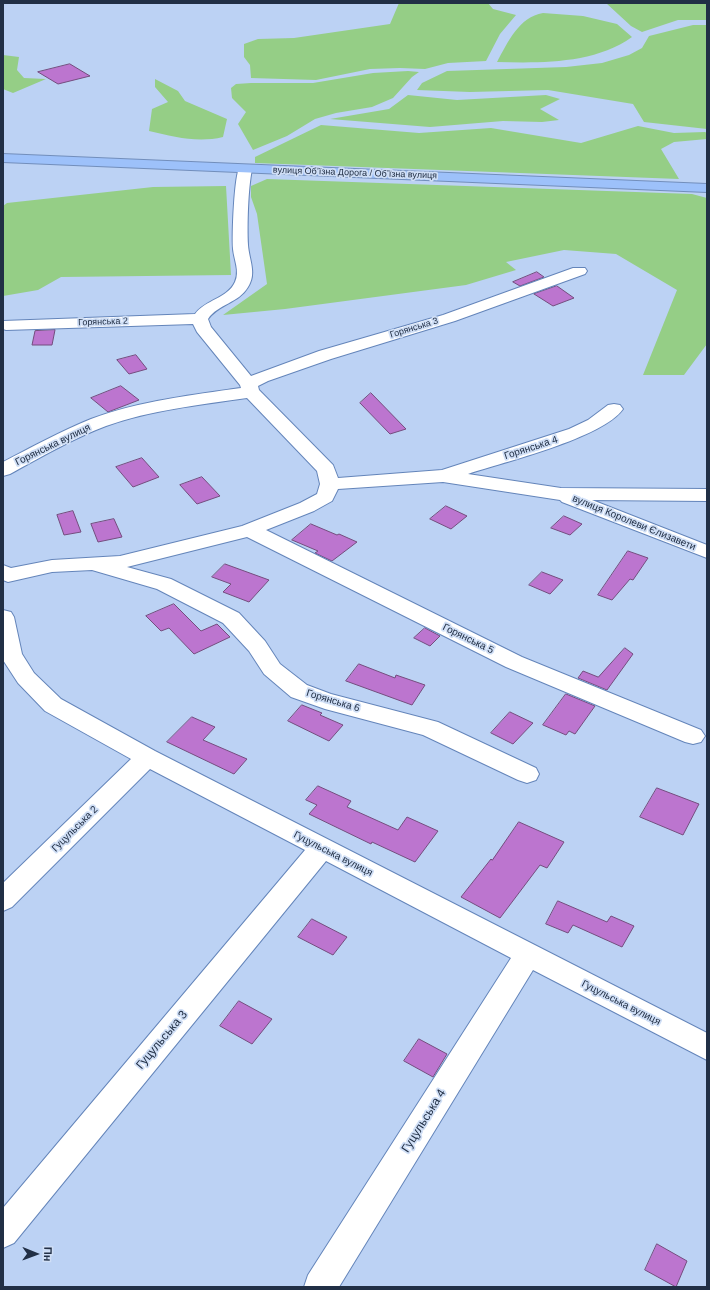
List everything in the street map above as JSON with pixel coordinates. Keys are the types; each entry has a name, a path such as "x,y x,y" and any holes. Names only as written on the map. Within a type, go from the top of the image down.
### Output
{"highway":[{"name":"вулиця Обʼїзна Дорога / Обʼїзна вулиця","path":"3,158 707,188"}],"street":[{"path":"5,579 52,566 98,565 127,560 249,530 307,507 325,497 330,484 326,469 250,388 203,328 200,319 206,312 235,294 244,281 246,273 241,248 242,182 244,169"},
{"name":"Горянська 3","path":"149,408 250,388 262,377 318,357 449,318 579,271"},
{"name":"Горянська 2","path":"6,325 200,319"},
{"name":"Горянська вулиця","path":"3,470 61,438 94,424 149,408"},
{"name":"Горянська 4","path":"443,476 576,433 594,424 614,409"},
{"path":"330,484 443,476 561,494 707,495"},
{"name":"вулиця Королеви Єлизавети","path":"561,494 707,552"},
{"name":"Горянська 5","path":"249,530 514,662 693,736"},
{"name":"Горянська 6","path":"98,565 164,584 231,618 257,646 272,669 299,691 325,701 430,728 527,774"},
{"name":"Гуцульська вулиця","path":"3,617 7,658 53,705 147,757 707,1047"},
{"name":"Гуцульська 2","path":"3,900 147,757"},
{"name":"Гуцульська 3","path":"3,1232 322,848"},
{"name":"Гуцульська 4","path":"320,1287 528,955"}],"green space":[{"path":"399,3 488,3 493,9 516,15 500,34 486,61 448,63 425,69 370,69 316,80 251,78 250,65 244,57 244,44 258,39 294,38 390,24"},
{"path":"606,3 707,3 707,20 678,20 642,32 631,26"},
{"path":"543,13 583,16 617,24 632,37 617,46 584,57 549,62 497,62 510,39 521,25 535,15"},
{"path":"693,25 707,25 707,129 644,122 633,104 548,90 470,92 417,90 422,83 447,71 566,67 602,63 629,55 642,48 649,36"},
{"path":"3,55 19,57 17,70 24,78 46,79 13,93 3,89"},
{"path":"408,71 419,72 412,77 393,98 372,107 336,113 315,119 287,136 253,150 238,124 246,112 232,98 231,88 236,84 313,83 373,73"},
{"path":"155,79 178,91 185,101 227,119 223,137 214,139 195,139 149,131 152,109 168,102 155,87"},
{"path":"408,95 457,100 546,95 560,99 540,109 559,120 542,122 503,121 430,127 330,119 389,109"},
{"path":"321,125 419,133 491,128 581,143 638,126 674,133 705,132 707,133 707,139 674,142 661,149 679,179 255,163 255,157"},
{"path":"267,179 692,194 707,198 707,344 684,375 643,375 677,290 616,254 564,250 506,262 516,270 466,285 285,309 223,315 267,284 257,214 251,197 251,186"},
{"path":"226,186 231,275 61,277 38,290 3,296 3,206 7,203 153,187"}],"building":[{"path":"70,64 90,76 58,84 38,72"},
{"path":"537,272 544,277 520,286 513,282"},
{"path":"557,286 574,298 553,306 534,294"},
{"path":"55,330 52,345 32,345 35,331"},
{"path":"136,355 147,369 129,374 117,360"},
{"path":"121,386 139,400 108,412 91,398"},
{"path":"371,393 406,429 390,434 360,403"},
{"path":"142,458 159,477 133,487 116,467"},
{"path":"202,477 220,496 197,504 180,485"},
{"path":"446,506 467,516 451,529 430,519"},
{"path":"73,511 81,532 64,535 57,515"},
{"path":"564,516 582,524 570,535 551,528"},
{"path":"114,519 122,537 98,542 91,524"},
{"path":"311,524 357,542 332,561 315,553 318,551 292,540"},
{"path":"628,551 648,558 633,580 630,579 612,600 598,595"},
{"path":"225,564 269,580 249,602 223,592 231,584 212,577"},
{"path":"542,572 563,580 550,594 529,585"},
{"path":"174,604 201,631 217,624 230,637 194,654 169,628 161,631 146,616"},
{"path":"425,628 440,636 430,646 414,638"},
{"path":"625,648 633,654 607,690 578,678 583,671 598,677"},
{"path":"359,664 395,678 396,675 425,685 412,705 346,681"},
{"path":"566,694 595,706 575,734 569,731 566,735 543,725"},
{"path":"302,705 322,713 320,715 343,725 329,741 288,721"},
{"path":"510,712 533,723 513,744 491,733"},
{"path":"192,717 215,727 203,740 247,759 234,774 167,742"},
{"path":"318,786 351,801 347,807 398,830 407,817 438,831 415,862 372,842 371,844 309,814 317,805 306,800"},
{"path":"657,788 699,804 683,835 640,817"},
{"path":"519,822 564,842 547,868 540,865 500,918 461,897 491,859 492,860"},
{"path":"558,901 607,922 611,916 634,926 622,947 573,925 568,933 546,924"},
{"path":"312,919 347,937 333,955 298,937"},
{"path":"239,1001 272,1019 252,1044 220,1026"},
{"path":"419,1039 447,1054 433,1077 404,1061"},
{"path":"657,1244 687,1261 676,1287 645,1270"}]}
